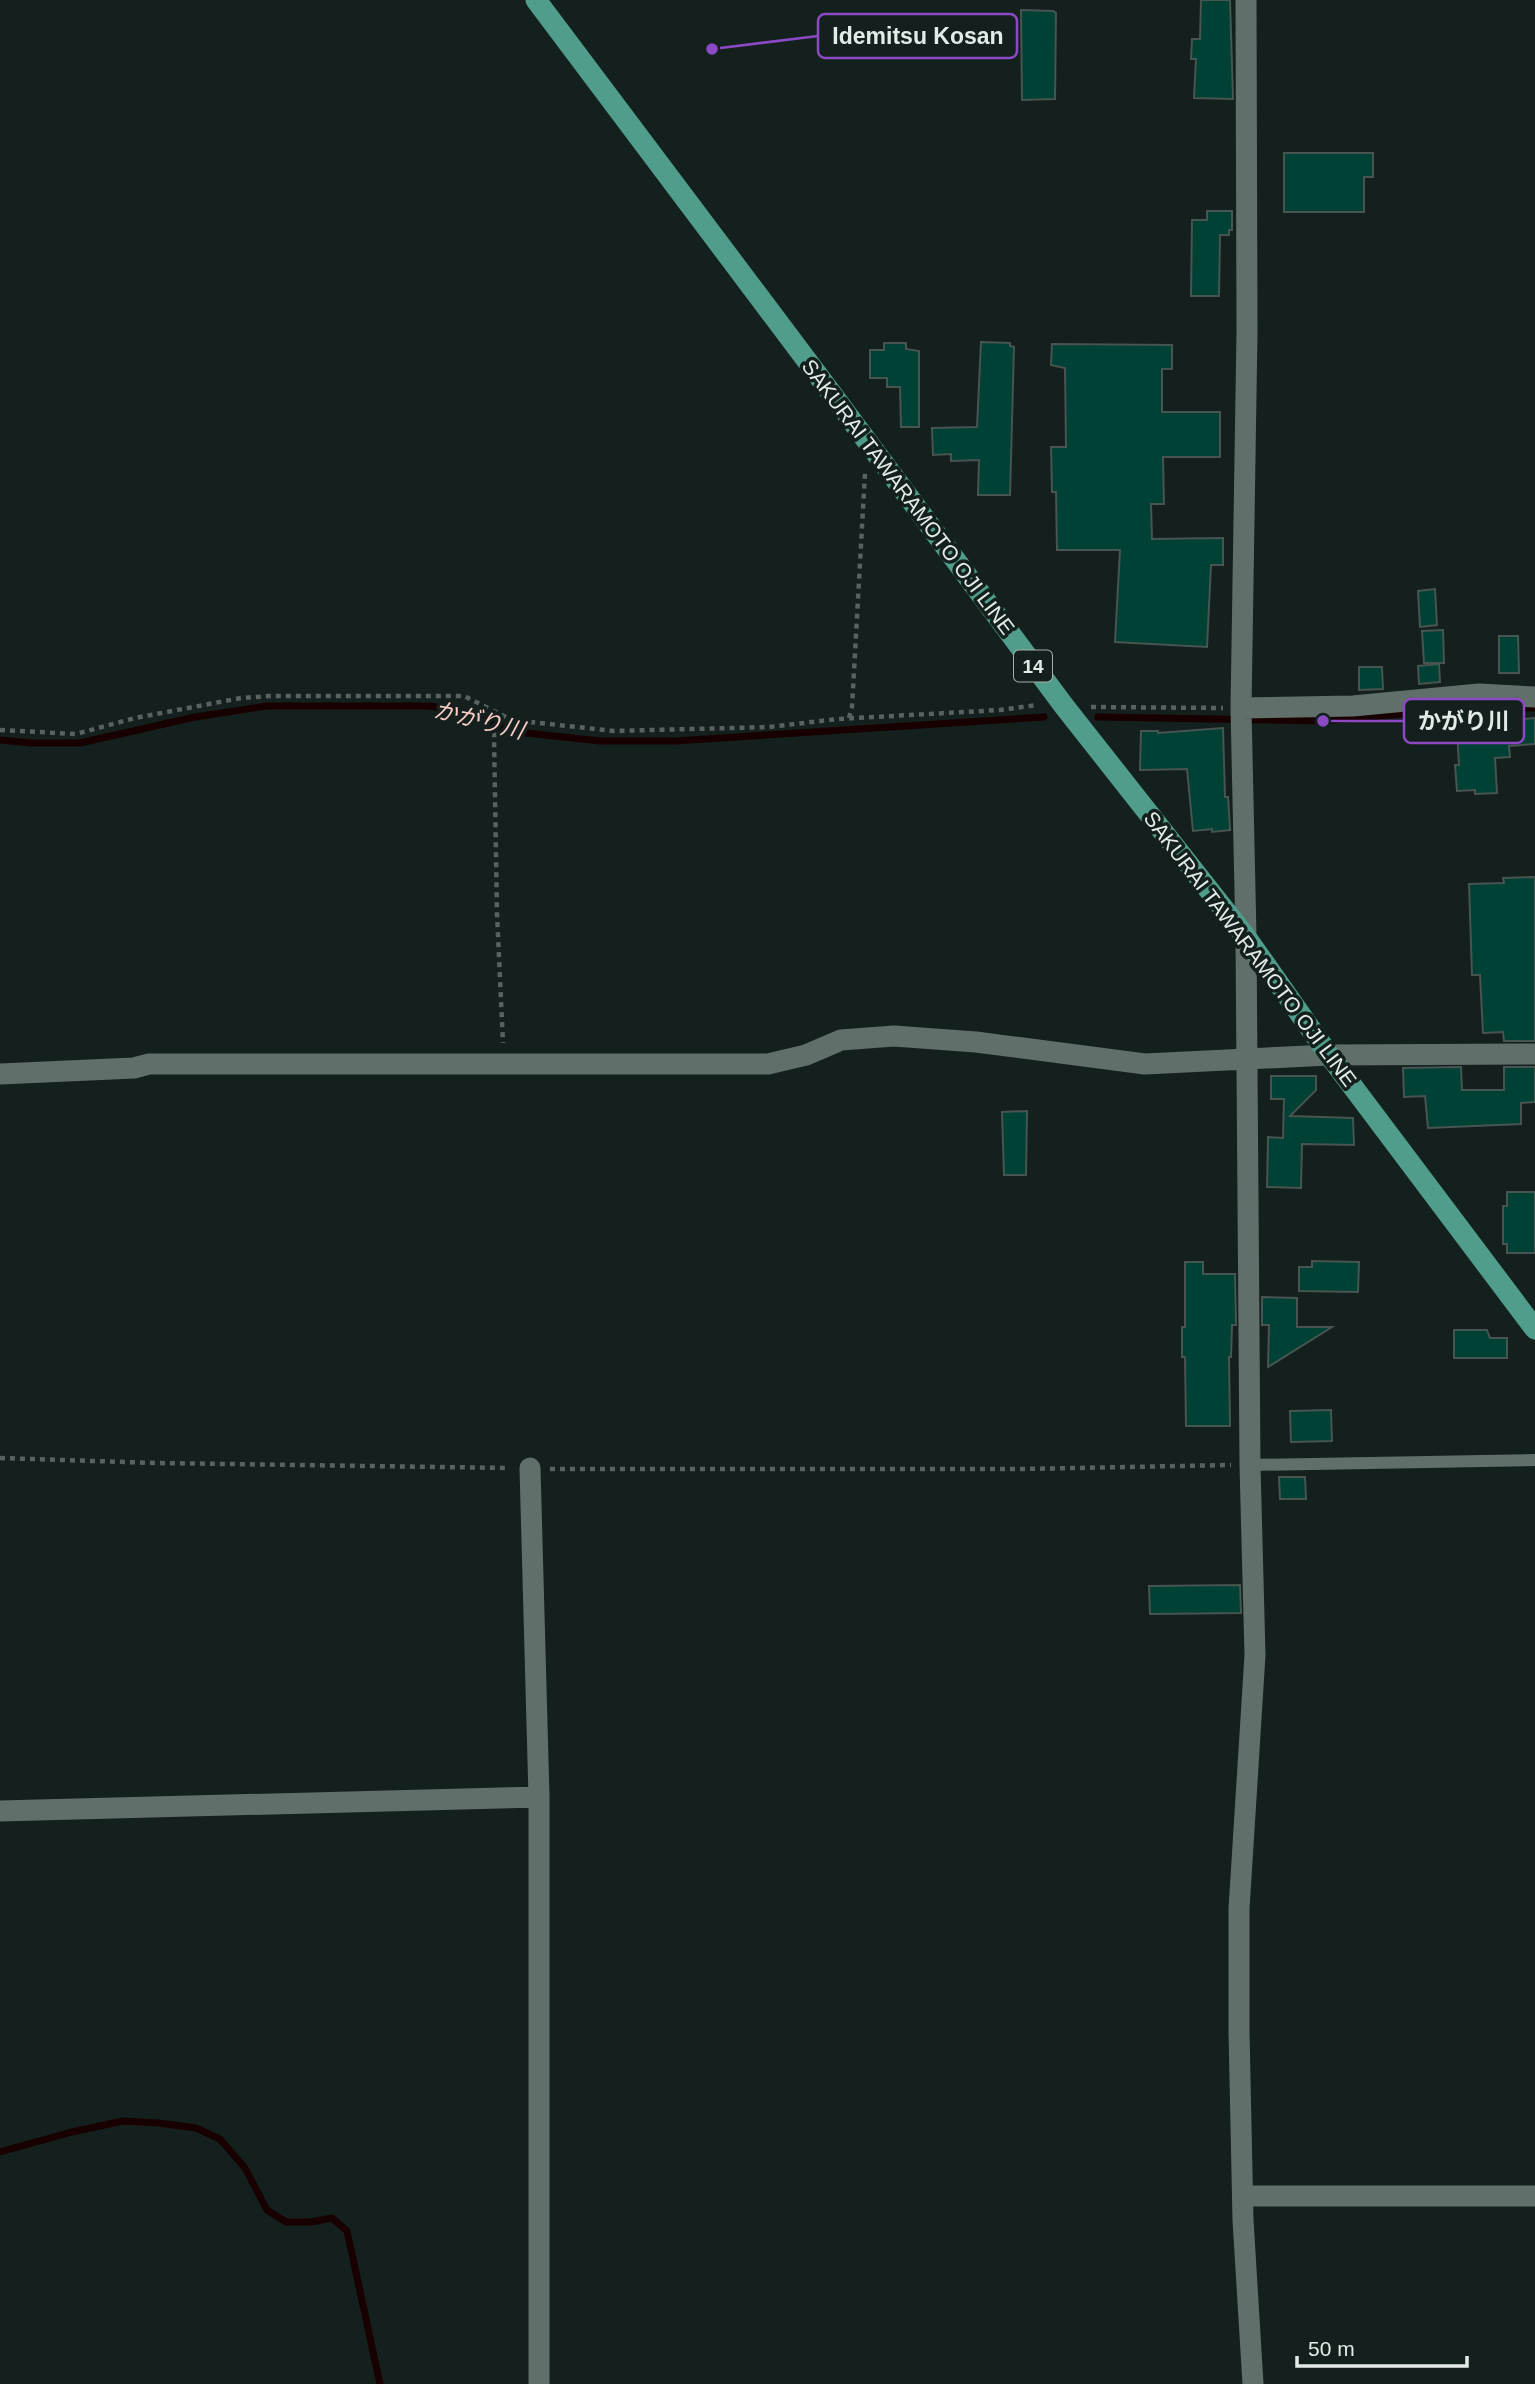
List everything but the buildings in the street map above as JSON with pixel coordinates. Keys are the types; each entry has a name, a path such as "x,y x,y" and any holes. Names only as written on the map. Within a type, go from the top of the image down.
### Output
{"main road":[{"name":"SAKURAI TAWARAMOTO OJI LINE","path":"536,0 1063,706 1246,937 1329,1055 1535,1329"}],"street":[{"path":"1246,0 1247,332 1241,708 1246,937 1250,1465 1255,1655 1239,1909 1239,2031 1243,2196 1253,2384"},
{"path":"1241,708 1353,706 1479,695 1535,697"},
{"path":"0,1074 134,1069 149,1064 768,1064 806,1055 841,1040 894,1036 976,1042 1145,1064 1246,1057 1535,1054"},
{"path":"530,1468 539,1797 539,2384"},
{"path":"0,1811 539,1797"},
{"path":"1243,2196 1535,2196"}],"lane":[{"path":"1250,1465 1535,1460"}],"path":[{"path":"849,718 852,707 867,441"},
{"path":"0,730 76,734 135,718 241,698 270,696 464,696 512,720 614,730 769,727 849,718 1000,710 1040,705 1241,708"},
{"path":"500,712 495,737 497,914 503,1051 512,1062"},
{"path":"0,1458 530,1468 1023,1469 1250,1465"}],"waterway":[{"name":"かがり川","path":"0,740 80,743 195,717 267,706 429,706 461,711 509,731 600,741 675,741 1044,717"},
{"name":"かがり川","path":"1098,717 1323,721 1469,708 1535,708"},
{"path":"0,2152 123,2121 196,2128 220,2139 245,2168 267,2210 286,2222 311,2222 332,2218 347,2231 380,2384"}],"place":[{"name":"Idemitsu Kosan","path":"712,49"},
{"name":"かがり川","path":"1323,721"}]}
